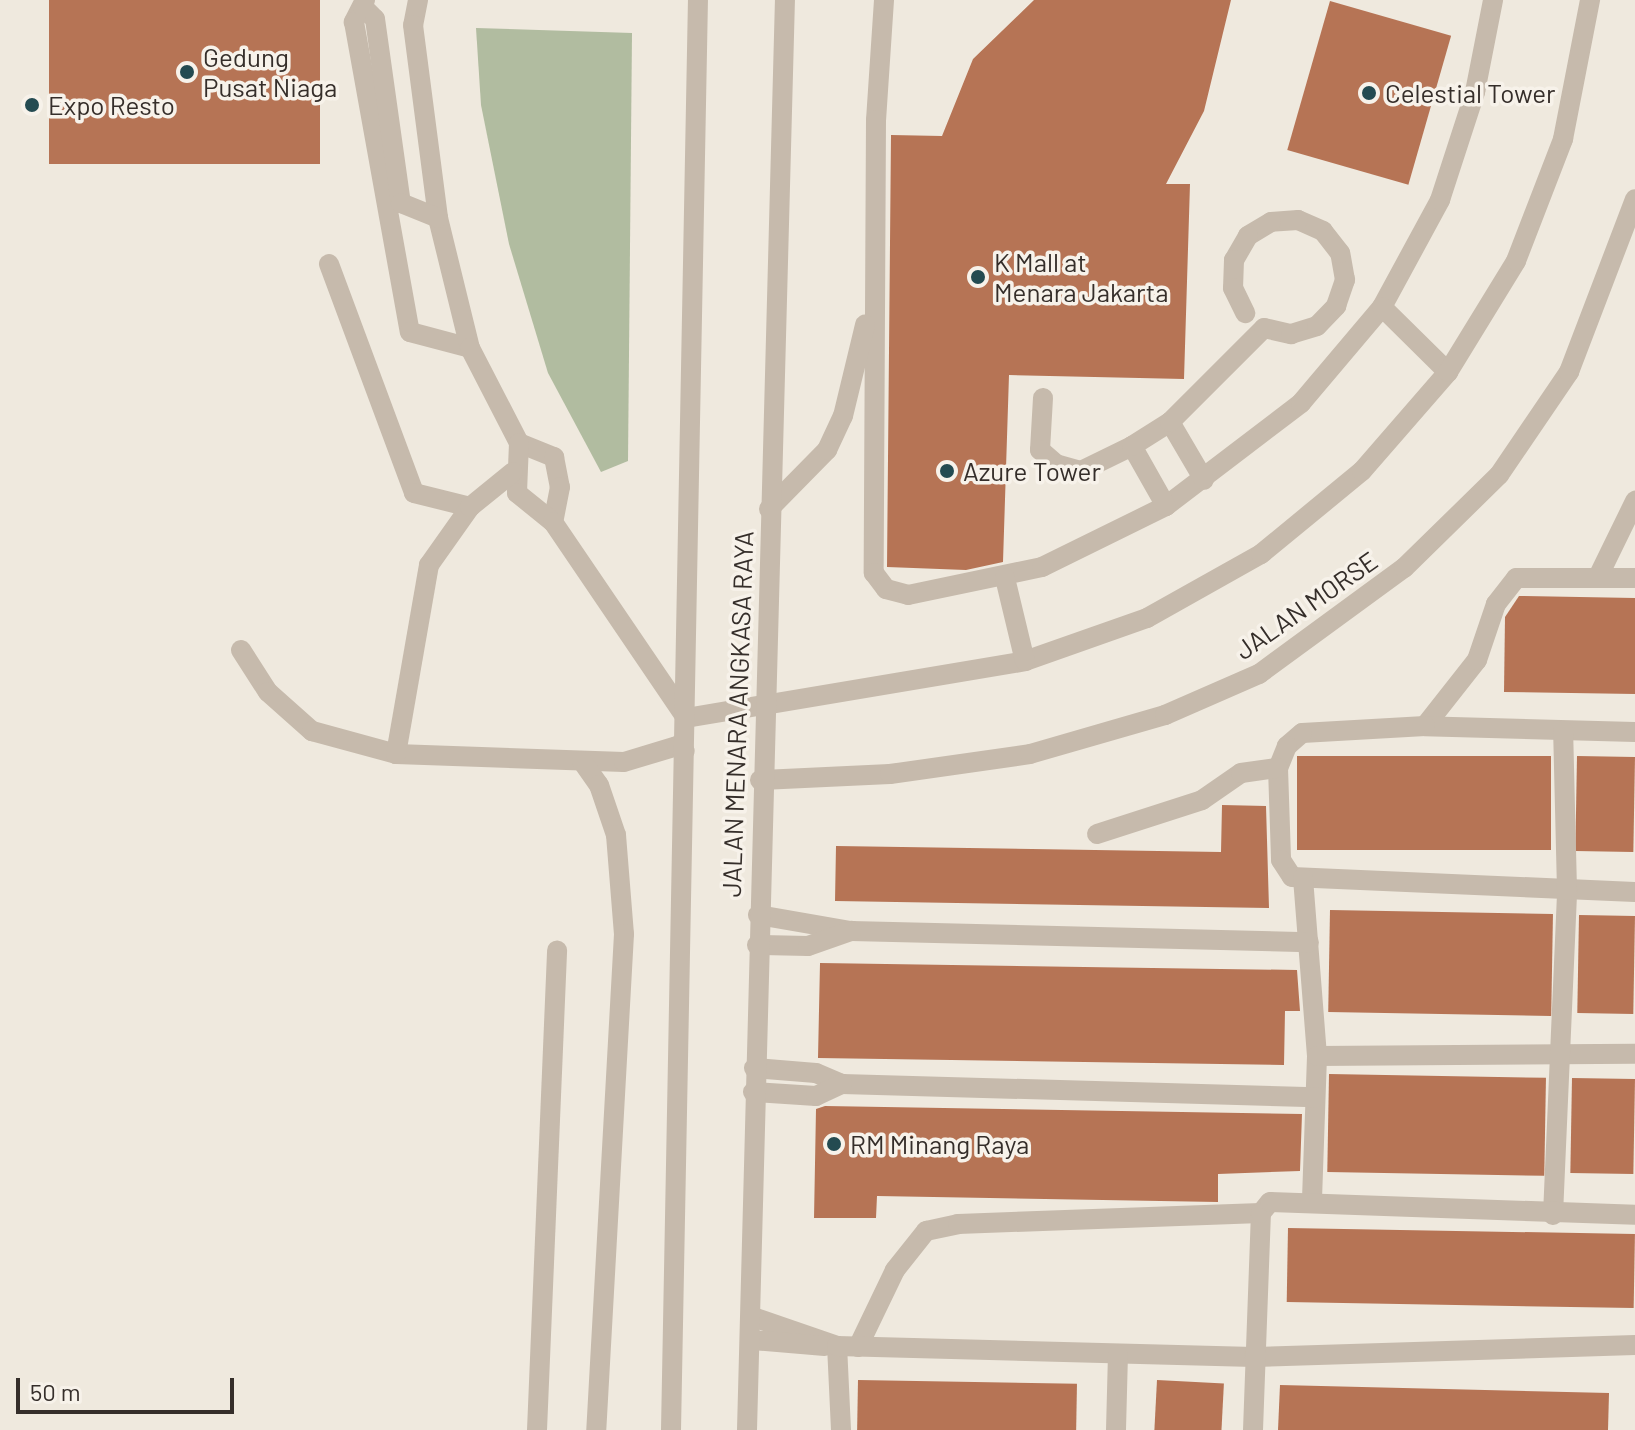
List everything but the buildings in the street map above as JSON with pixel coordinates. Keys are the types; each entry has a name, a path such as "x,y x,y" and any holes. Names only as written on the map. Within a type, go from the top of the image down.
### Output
{"street":[{"path":"418,0 413,25 438,218 470,348 519,443 513,472 517,493 553,522 686,718 763,700 1025,661 1147,618 1261,554 1362,471 1448,372 1516,261 1563,139 1590,0"},
{"name":"JALAN MENARA ANGKASA RAYA","path":"671,1430 698,0"},
{"name":"JALAN MENARA ANGKASA RAYA","path":"747,1430 753,1317 753,1092 760,780 785,0"},
{"path":"884,0 875,270 874,573 886,589 908,595 1005,578 1042,567 1166,506 1301,403 1382,307 1440,200 1475,92 1493,0"},
{"path":"438,218 401,203 375,19 364,4 354,22 410,332 470,348"},
{"name":"JALAN MORSE","path":"760,780 917,772 1030,754 1165,715 1259,674 1404,568 1499,475 1569,372 1635,199"},
{"path":"1043,398 1040,450 1056,464 1081,471 1132,446 1170,422 1264,328 1304,330 1336,306 1345,280 1340,253 1323,231 1298,220 1271,222 1248,236 1234,260 1233,288 1245,313"},
{"path":"329,264 414,493 470,507"},
{"path":"769,509 827,450 843,416 875,270"},
{"path":"1382,307 1448,372"},
{"path":"1170,422 1204,480"},
{"path":"519,443 554,457 560,487 553,522"},
{"path":"1132,446 1166,506"},
{"path":"396,754 429,565 470,507 513,472"},
{"path":"1598,577 1635,501"},
{"path":"1005,578 1025,661"},
{"path":"1425,726 1477,660 1496,604 1516,578 1635,578"},
{"path":"241,650 268,692 312,731 396,754 624,762 677,746 685,751"},
{"path":"1635,732 1425,726 1302,733 1287,746 1278,768 1281,860 1285,873 1303,878 1635,892"},
{"path":"1553,1215 1567,890 1563,731"},
{"path":"582,761 599,785 616,835 624,934 596,1430"},
{"path":"1097,834 1202,800 1241,773 1278,768"},
{"path":"1303,878 1317,1056 1312,1202"},
{"path":"758,915 851,931 1309,942"},
{"path":"757,945 808,946 851,931"},
{"path":"537,1430 557,950"},
{"path":"1317,1056 1559,1058 1635,1054"},
{"path":"754,1068 805,1071 842,1084 1315,1097"},
{"path":"753,1092 816,1096 842,1084"},
{"path":"1253,1430 1261,1213 1270,1202 1553,1215 1635,1215"},
{"path":"858,1347 895,1270 926,1231 958,1224 1261,1213"},
{"path":"753,1317 837,1346"},
{"path":"752,1340 858,1347 1254,1357 1635,1345"},
{"path":"837,1346 841,1430"},
{"path":"1116,1430 1118,1355"}],"green space":[{"path":"476,28 632,33 628,461 601,472 548,373 509,244 481,105"}],"place":[{"name":"Gedung Pusat Niaga","path":"187,72"},
{"name":"Celestial Tower","path":"1369,93"},
{"name":"Expo Resto","path":"32,105"},
{"name":"K Mall at Menara Jakarta","path":"978,277"},
{"name":"Azure Tower","path":"947,471"},
{"name":"RM Minang Raya","path":"834,1144"}]}
